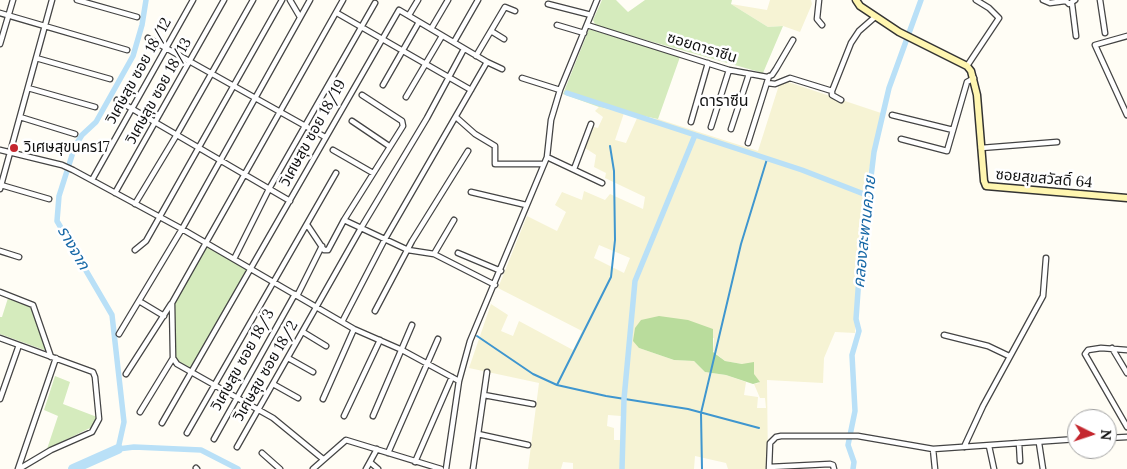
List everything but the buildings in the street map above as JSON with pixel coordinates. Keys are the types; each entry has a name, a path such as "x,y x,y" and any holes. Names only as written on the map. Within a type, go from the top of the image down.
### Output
{"street":[{"path":"0,44 13,0"},
{"path":"49,199 0,187 52,0"},
{"path":"77,0 137,17"},
{"name":"วิเศษสุข ซอย 18/12","path":"92,180 193,0"},
{"name":"วิเศษสุข ซอย 18/13","path":"115,193 224,0"},
{"path":"135,204 253,0"},
{"path":"135,250 146,241 282,0"},
{"path":"290,0 300,17"},
{"path":"120,334 182,229 310,0"},
{"path":"126,374 172,303 343,0"},
{"path":"418,0 409,16 502,70"},
{"path":"431,29 448,0"},
{"path":"454,42 478,0"},
{"path":"446,469 459,381 470,341 501,271 543,164 548,157 551,120 560,90 597,0"},
{"path":"819,0 817,19 822,25"},
{"path":"856,0 860,6 899,32 967,66 999,18 989,8 976,0"},
{"path":"1043,0 1050,3 1065,0 1074,2 1076,36"},
{"path":"1100,0 1104,33"},
{"path":"234,258 269,189 375,4"},
{"path":"548,4 591,15"},
{"path":"476,56 505,6 515,11"},
{"name":"วิเศษสุข ซอย 18/19","path":"162,423 193,372 382,39 400,10 409,16"},
{"path":"0,13 127,50"},
{"path":"337,13 471,90"},
{"path":"840,100 832,95 832,91 854,36 875,17"},
{"path":"383,85 419,22"},
{"path":"557,25 584,33"},
{"name":"ซอยดาราซีน","path":"587,25 728,70 769,76"},
{"path":"491,31 504,39"},
{"path":"406,97 442,36"},
{"path":"1127,42 1126,36 1096,43 1095,47 1127,115"},
{"path":"148,38 325,137"},
{"path":"748,143 769,76 776,69 793,40"},
{"name":"วิเศษสุข ซอย 18/2","path":"237,447 361,228 427,118 464,49"},
{"path":"36,58 110,79"},
{"path":"342,322 385,240 488,62"},
{"path":"690,122 708,64"},
{"name":"ซอยสุขสวัสดิ์ 64","path":"967,66 974,78 986,186 1127,198"},
{"path":"712,127 728,70"},
{"path":"731,129 749,74"},
{"path":"522,78 560,90"},
{"path":"767,83 775,84 790,78 832,91"},
{"path":"901,139 947,151 966,82 974,78"},
{"path":"28,88 94,107"},
{"path":"308,226 324,250 328,250 344,220 403,126 402,121 362,95"},
{"path":"116,100 290,201"},
{"path":"892,115 953,130"},
{"path":"20,117 75,134"},
{"path":"457,118 475,134 495,146 495,164 543,164"},
{"path":"352,121 389,146"},
{"path":"574,169 591,124"},
{"path":"981,148 1057,142"},
{"path":"0,150 62,165 74,170 234,258 354,329 402,350 459,381"},
{"path":"333,150 373,174"},
{"path":"375,311 408,250 468,151"},
{"path":"548,157 602,183"},
{"path":"187,433 308,226 336,173"},
{"path":"471,192 526,205"},
{"path":"344,220 408,250 434,254 495,285"},
{"path":"434,254 454,220"},
{"name":"วิเศษสุข ซอย 18/3","path":"214,439 322,246"},
{"path":"0,252 19,256"},
{"path":"458,253 501,271"},
{"path":"964,447 1009,356 1043,296 1046,258"},
{"path":"0,292 33,305 53,358 18,469"},
{"path":"139,301 164,316"},
{"path":"140,412 173,358 172,303"},
{"path":"373,416 412,325"},
{"path":"323,399 354,329"},
{"path":"303,332 326,346"},
{"path":"944,336 982,344 1009,356"},
{"path":"0,338 95,374 98,419 92,432 51,450 18,469"},
{"path":"388,453 438,339"},
{"path":"344,416 380,340"},
{"path":"0,399 19,345"},
{"path":"1127,350 1112,348 1088,350 1086,354 1127,427"},
{"path":"1112,348 1127,372"},
{"path":"173,358 177,364 283,424 323,459"},
{"path":"288,358 313,372"},
{"path":"473,469 488,372"},
{"path":"416,469 452,377"},
{"path":"273,384 298,398"},
{"path":"484,395 534,404"},
{"path":"1122,418 1127,415"},
{"path":"478,434 528,445"},
{"path":"834,469 833,465 830,464 769,468 769,448 776,437 844,435 933,449 1067,440"},
{"path":"313,469 346,440 441,469"},
{"path":"1039,442 1043,469"},
{"path":"1019,444 1020,461"},
{"path":"989,446 994,469"},
{"path":"933,449 935,469"},
{"path":"366,469 377,450"},
{"path":"262,453 280,469"},
{"path":"371,463 378,469"}],"shaded area":[{"path":"770,0 811,0 812,4 800,32 783,26 768,27 731,4 767,10"},
{"path":"788,82 881,113 866,184 857,257 855,333 835,332 824,358 823,383 767,380 768,469 728,469 726,463 695,456 694,469 573,469 573,463 563,462 561,469 528,469 539,383 469,368 491,304 508,315 501,331 513,336 519,321 573,350 582,331 498,288 527,216 557,231 566,212 555,205 562,192 582,200 584,191 605,200 610,194 643,209 645,197 605,178 606,173 594,167 596,155 585,148 594,127 598,128 603,117 595,111 599,107 624,113 615,140 626,143 638,116 658,119 758,151 779,85","holes":["599,245 630,258 624,273 594,258","714,338 713,351 725,361 742,364 759,383 754,384 760,398 765,398 766,408 757,408 758,397 744,395 746,382 726,375 705,372 694,361 674,360 639,348","608,415 621,416 620,440 614,440 614,428 607,426"]}],"green space":[{"path":"602,0 616,0 628,12 645,0 732,0 731,4 768,27 783,26 763,73 596,26 593,20"},
{"path":"589,29 680,57 658,119 599,107 563,94"},
{"path":"206,243 252,269 193,372 177,364 173,358 172,303"},
{"path":"8,298 33,307 47,351 0,334 0,317 2,317"},
{"path":"659,316 688,320 713,329 713,352 725,361 742,364 754,362 754,374 760,382 753,384 726,375 705,372 694,361 674,360 639,348 633,341 635,328 641,320"},
{"path":"55,376 70,382 63,404 97,417 94,426 47,449 58,416 44,410"}],"waterway":[{"name":"รางจาก","path":"146,0 142,25 133,56 96,122 82,135 75,146 59,196 57,221 112,315 124,422 118,449 134,447 201,450 238,469"},
{"name":"คลองสะพานควาย","path":"853,469 854,462 848,445 855,411 852,355 859,331 856,319 859,277 874,152 889,88 921,0"},
{"path":"567,93 802,170 869,196"},
{"path":"622,469 624,399 635,281 695,135"},
{"path":"557,385 611,277 615,240 614,171 610,146"},
{"path":"702,469 701,413 741,244 767,159"},
{"path":"477,336 533,374 557,385 606,396 688,409 759,428"},
{"path":"73,469 118,449"}],"place":[{"name":"วิเศษสุขนคร17","path":"14,148"}],"district":[{"name":"ดาราซีน","path":"724,101"}]}
